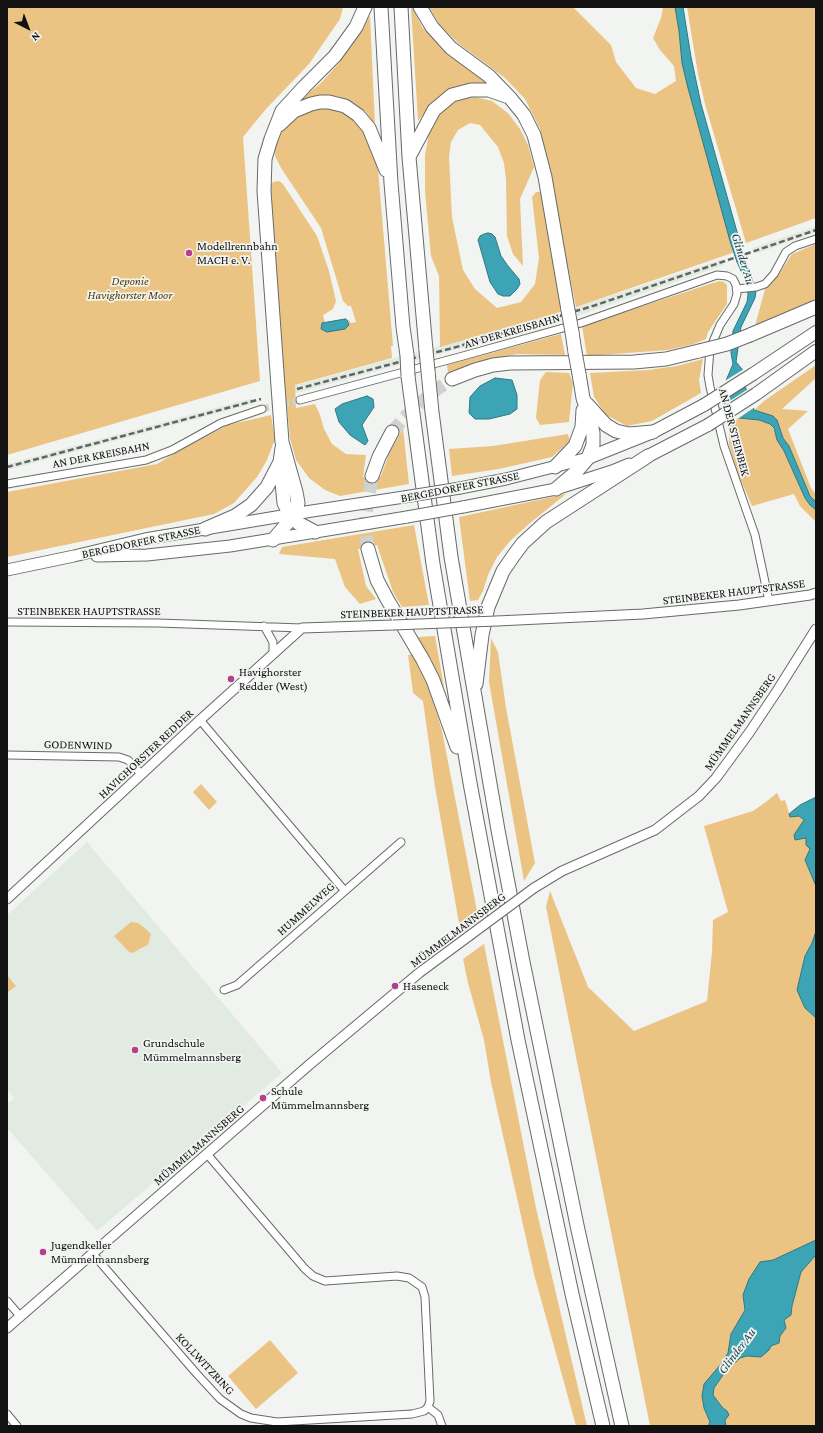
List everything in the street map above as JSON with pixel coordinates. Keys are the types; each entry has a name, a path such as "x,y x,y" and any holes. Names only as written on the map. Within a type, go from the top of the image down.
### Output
{"highway":[{"path":"315,532 304,527 284,503 282,497 280,462 282,442 264,191 265,159 282,111 347,42 365,7"},
{"path":"381,7 391,183 403,327 433,564 470,783 518,1040 570,1287 603,1426"},
{"path":"401,7 409,157 426,350 432,412 451,557 474,698 523,962 578,1230 622,1426"},
{"path":"420,7 432,27 451,48 489,76 511,98 524,115 534,135 545,177 583,398 583,418 579,437 570,452 555,467"},
{"path":"409,157 422,130 434,110 452,95 471,90 489,90 511,98"},
{"path":"274,131 286,118 302,107 320,102 337,103 345,106 358,115 369,128 391,183"},
{"path":"452,379 475,370 510,363 634,362 666,359 727,344 816,307"},
{"name":"BERGEDORFER STRASSE","path":"588,458 653,432 704,405 816,332"},
{"name":"BERGEDORFER STRASSE","path":"648,456 708,425 816,352"},
{"path":"583,398 597,416 606,425 616,431 629,434 653,432"},
{"path":"556,489 576,472 588,458 593,445 593,433 590,418 583,398"},
{"path":"372,476 382,450 392,432"},
{"path":"273,540 293,515 298,504 298,498 282,442"},
{"path":"474,698 482,635 488,607 503,571 514,555 523,543 546,522 648,456"},
{"path":"205,529 231,519 251,505 267,487 280,462"},
{"path":"368,549 377,580 432,680 470,783"}],"main road":[{"name":"BERGEDORFER STRASSE","path":"74,556 147,555 173,553 273,540 407,517 556,489 612,471 648,456"},
{"name":"BERGEDORFER STRASSE","path":"7,570 145,539 460,488 555,467 588,458"}],"street":[{"path":"737,289 756,287 765,284 770,279 782,258 790,249 816,239"},
{"name":"AN DER KREISBAHN","path":"300,400 574,324 717,275 727,276 732,279 737,289"},
{"name":"AN DER STEINBEK","path":"737,289 734,304 720,325 710,349 708,375 724,446 755,535 769,601"},
{"name":"AN DER KREISBAHN","path":"7,484 146,460 172,450 221,423 262,409"},
{"name":"STEINBEKER HAUPTSTRASSE","path":"7,622 158,623 302,628 643,614 769,601 816,593"},
{"path":"264,626 273,642 273,654"},
{"name":"HAVIGHORSTER REDDER","path":"7,898 302,628"},
{"name":"MÜMMELMANNSBERG","path":"7,1328 252,1114 419,973 534,888 562,871 655,830 699,796 716,778 746,737 777,691 816,628"},
{"path":"200,720 344,890"},
{"name":"GODENWIND","path":"7,755 119,757 128,760 142,774"},
{"name":"HUMMELWEG","path":"224,990 237,985 344,890 401,842"},
{"path":"207,1154 305,1269 313,1276 325,1281 397,1276 409,1278 422,1287 425,1297 430,1401 428,1407 438,1416 442,1426"},
{"name":"KOLLWITZRING","path":"93,1254 220,1399 241,1414 251,1418 277,1422 412,1414 424,1411 428,1407"},
{"path":"7,1301 20,1316"},
{"path":"7,1414 17,1426"}],"shaded area":[{"path":"816,226 816,232 755,254 752,248"},
{"path":"723,259 724,265 577,316 576,307"},
{"path":"558,313 560,321 289,395 287,388"},
{"path":"253,398 252,404 7,470 7,464"},
{"name":"Grundschule Mümmelmannsberg","path":"87,842 282,1073 97,1231 7,1128 7,1104 14,1098 7,1090 7,915"}],"green space":[{"name":"Deponie Havighorster Moor","path":"7,7 343,7 340,19 309,64 266,109 243,137 260,381 7,455"},
{"path":"411,7 422,27 437,42 492,85 472,83 452,88 434,101 418,121"},
{"path":"429,7 573,7 611,45 616,62 636,88 655,94 676,81 674,66 660,50 653,38 661,18 663,7 680,7 683,50 735,252 576,307 540,129 525,99 505,78 458,43 440,25"},
{"path":"687,7 816,7 816,218 746,243 705,104 698,74"},
{"path":"370,16 375,125 366,112 354,103 337,96 321,96 300,100 321,83 340,62"},
{"path":"475,97 492,101 508,113 520,129 528,145 534,167 520,199 523,266 513,254 507,236 506,180 504,163 498,147 480,125 470,123 458,130 451,142 449,157 452,217 463,270 475,289 497,308 521,302 535,284 539,258 532,197 536,192 541,192 562,311 440,347 439,276 431,256 425,192 425,155 429,133 440,113 457,100"},
{"path":"319,106 343,110 363,127 376,157 393,346 391,346 392,358 295,385 296,408 315,404 324,429 332,444 346,454 366,455 363,477 376,480 381,476 389,454 403,428 409,484 340,496 325,490 309,478 296,460 290,438 269,189 273,182 279,181 283,184 317,236 329,271 336,301 333,309 323,315 325,323 322,324 349,325 348,319 351,323 356,322 351,306 348,306 343,301 321,228 281,168 275,156 276,143 285,127 295,117"},
{"path":"816,244 816,300 755,326 765,289 779,274 792,254"},
{"path":"719,281 724,282 727,285 727,304 708,332 706,339 694,344 668,350 587,356 582,326"},
{"path":"561,334 565,355 517,354 475,362 448,374 447,365"},
{"path":"703,359 699,380 701,393 652,421 627,426 606,415 594,397 590,373 648,370 677,366"},
{"path":"816,365 816,378 782,409 808,411 788,429 811,488 816,494 816,502 810,496 789,446 783,438 777,420 754,410 764,401"},
{"path":"546,372 569,373 573,383 569,422 540,425 536,418 540,380"},
{"path":"271,415 275,439 267,460 257,477 234,503 214,514 7,557 7,492 157,464 228,425"},
{"path":"729,417 759,420 770,424 805,498 816,510 815,521 800,506 794,494 752,506 738,474 729,444"},
{"path":"568,434 570,441 552,457 499,469 452,476 449,449 493,446"},
{"path":"566,494 511,540 497,557 478,600 470,601 459,517"},
{"path":"414,525 429,605 402,607 393,592 377,545 358,549 366,586 376,599 360,604 345,587 335,559 279,554 282,547"},
{"path":"435,636 444,687 418,637"},
{"path":"491,638 498,652 506,708 535,863 524,881 489,682"},
{"path":"413,654 430,689 442,731 478,916 460,929 435,787 423,701 413,693 408,655"},
{"path":"201,784 217,802 209,810 193,792"},
{"path":"777,793 781,801 785,800 790,816 799,816 804,821 806,837 810,849 805,860 816,886 816,931 805,956 805,1008 816,1018 816,1240 773,1260 767,1261 743,1295 745,1310 731,1334 728,1353 721,1364 704,1408 710,1422 708,1426 650,1426 546,907 550,891 588,987 634,1031 707,1001 712,952 713,920 728,912 704,826 753,811"},
{"path":"131,922 138,923 151,934 148,945 133,953 129,952 114,936"},
{"path":"484,944 536,1208 587,1426 576,1426 534,1274 491,1082 484,1040 468,983 463,959"},
{"path":"7,975 16,986 7,993"},
{"path":"816,1255 816,1426 726,1426 725,1408 722,1407 713,1395 714,1388 723,1375 740,1358 747,1356 761,1357 771,1346 779,1343 780,1336 786,1328 784,1320 791,1315 801,1272"},
{"path":"270,1340 298,1373 256,1409 228,1376"}],"water":[{"name":"Glinder Au","path":"675,7 683,7 691,57 701,104 741,246 756,291 755,298 741,327 736,362 742,369 745,386 754,410 773,416 777,420 783,438 789,446 810,496 816,502 816,510 805,498 784,451 777,440 774,428 770,424 759,420 729,417 724,403 725,383 733,364 731,353 733,331 747,302 747,284 737,262 730,241 688,88 682,63"},
{"path":"488,233 495,237 501,256 519,279 520,284 510,296 498,294 490,282 478,240 480,236"},
{"path":"345,319 349,325 345,329 327,332 321,329 322,323"},
{"path":"495,378 512,380 517,395 517,409 510,414 489,419 475,419 469,413 470,397 480,386"},
{"path":"367,396 373,399 374,407 362,425 368,441 365,445 350,435 339,422 335,409 342,404"},
{"path":"816,797 816,886 805,860 810,849 806,845 806,838 795,840 794,835 804,820 799,816 790,817 789,814 800,805"},
{"path":"816,931 816,1018 805,1008 797,990 805,956"},
{"name":"Glinder Au","path":"816,1240 816,1255 801,1272 791,1315 784,1320 786,1328 780,1336 779,1343 771,1346 769,1350 761,1357 747,1356 740,1358 723,1375 714,1388 713,1395 729,1415 725,1420 726,1426 708,1426 710,1422 704,1408 702,1396 704,1384 728,1353 731,1334 745,1310 743,1295 749,1279 760,1262 773,1260"}],"pier":[{"path":"744,369 747,385 722,401 723,382"},
{"path":"748,389 755,407 736,420 727,418 722,406"}],"tunnel":[{"path":"392,432 419,404 452,379"},
{"path":"262,409 300,400"},
{"path":"368,549 366,514 372,476"}],"railway":[{"path":"297,389 460,346 596,305 816,230"},
{"path":"7,467 261,399"}],"place":[{"name":"Modellrennbahn MACH e. V.","path":"189,253"},
{"name":"Havighorster Redder (West)","path":"231,679"},
{"name":"Haseneck","path":"395,986"},
{"name":"Grundschule Mümmelmannsberg","path":"135,1050"},
{"name":"Schule Mümmelmannsberg","path":"263,1098"},
{"name":"Jugendkeller Mümmelmannsberg","path":"43,1252"}]}
